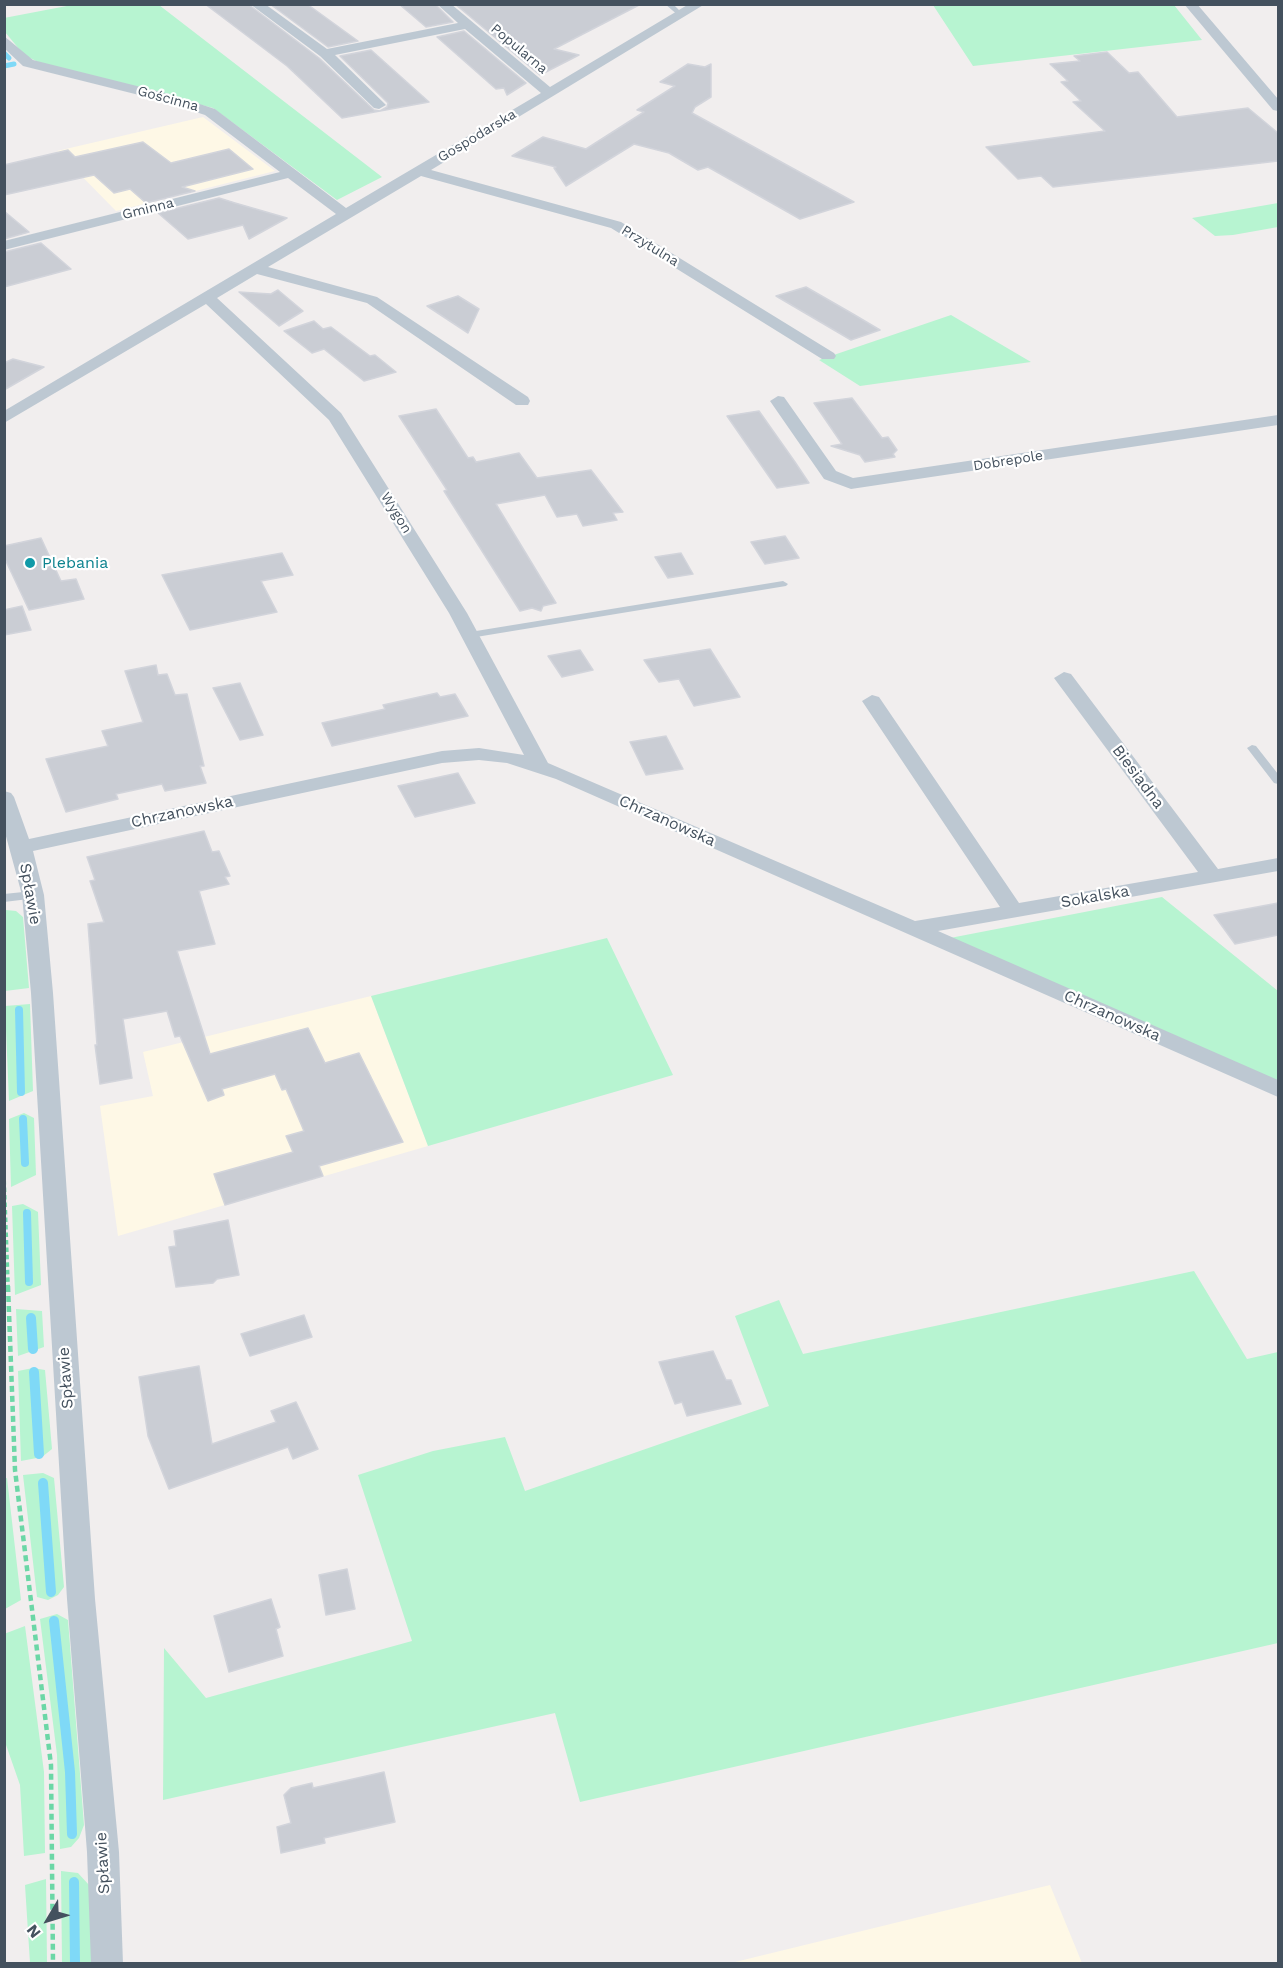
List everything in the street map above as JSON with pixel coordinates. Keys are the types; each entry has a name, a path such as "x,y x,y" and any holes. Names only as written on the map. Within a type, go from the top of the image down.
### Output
{"street":[{"path":"256,4 325,53 379,105"},
{"name":"Popularna","path":"443,4 549,93"},
{"name":"Gospodarska","path":"4,418 699,4"},
{"path":"1190,4 1278,106"},
{"path":"325,53 468,25"},
{"name":"Gościnna","path":"4,40 22,60 48,70 200,107 224,122 346,215"},
{"path":"4,62 22,60"},
{"name":"Przytulna","path":"419,171 616,225 828,356"},
{"name":"Gminna","path":"4,246 292,173"},
{"path":"254,268 372,300 522,400"},
{"name":"Wygon","path":"207,297 335,417 470,635 539,765"},
{"name":"Dobrepole","path":"778,401 830,475 851,484 1278,420"},
{"name":"Biesiadna","path":"1064,678 1213,877"},
{"path":"872,701 1014,912"},
{"name":"Chrzanowska","path":"21,847 442,757 479,754 510,757 539,765 1278,1089"},
{"name":"Spławie","path":"4,797 8,824 21,847 33,895 43,1002 46,1082 81,1599 103,1852 107,1964"},
{"name":"Sokalska","path":"912,929 1278,865"}],"lane":[{"path":"668,4 681,15"},
{"path":"470,635 783,584"},
{"path":"1252,748 1278,781"},
{"path":"4,898 33,895"}],"path":[{"path":"4,1180 7,1313 15,1470 51,1766 53,1964"}],"shaded area":[{"path":"203,117 275,171 116,211 57,151"},
{"path":"371,996 428,1146 118,1236 100,1106 153,1096 143,1052"},
{"path":"1050,1885 1082,1963 731,1963"}],"green space":[{"path":"72,5 159,5 382,177 337,200 213,108 40,63 24,55 5,32 4,18"},
{"path":"933,5 1174,5 1202,40 973,66"},
{"path":"1278,203 1278,227 1233,235 1215,236 1192,218"},
{"path":"951,315 1031,362 860,386 819,360"},
{"path":"1162,897 1278,991 1278,1082 950,938"},
{"path":"6,910 16,911 23,917 29,988 5,991"},
{"path":"607,938 673,1075 428,1146 371,996"},
{"path":"30,1004 33,1091 9,1101 5,1006"},
{"path":"24,1113 34,1118 36,1175 11,1187 9,1119"},
{"path":"23,1204 38,1212 41,1285 15,1295 12,1206"},
{"path":"1194,1271 1247,1359 1278,1352 1278,1643 580,1802 555,1713 163,1800 164,1648 206,1698 412,1641 358,1475 433,1451 505,1437 525,1491 769,1406 735,1316 779,1300 803,1354"},
{"path":"16,1309 42,1311 44,1347 18,1356"},
{"path":"33,1368 45,1370 52,1449 42,1457 21,1461 18,1371"},
{"path":"43,1473 54,1478 64,1587 58,1595 48,1600 37,1597 23,1475"},
{"path":"7,1478 21,1600 5,1609 4,1479"},
{"path":"57,1614 68,1620 84,1825 79,1838 71,1847 60,1849 57,1755 40,1619"},
{"path":"25,1626 44,1772 45,1853 24,1856 20,1785 5,1742 4,1634"},
{"path":"61,1871 78,1873 89,1885 93,1963 62,1963"},
{"path":"46,1879 47,1963 30,1963 25,1885"}],"building":[{"path":"205,4 248,4 319,58 374,110 380,111 387,107 388,103 340,56 371,50 429,102 342,118 287,66"},
{"path":"270,4 307,4 358,41 328,47"},
{"path":"399,4 435,4 453,22 426,27"},
{"path":"455,4 641,4 554,49 579,55 540,75"},
{"path":"464,31 526,83 507,95 504,88 496,89 437,37"},
{"path":"1107,52 1129,73 1138,72 1177,117 1248,108 1278,133 1278,161 1053,187 1041,176 1018,179 986,147 1105,131 1073,102 1081,101 1061,82 1068,81 1050,64 1080,61 1074,56"},
{"path":"688,64 705,67 711,64 711,97 695,107 692,113 854,202 800,219 708,167 698,170 669,153 634,144 566,186 554,168 556,167 512,156 543,137 586,149 644,112 637,110 675,86 660,82"},
{"path":"143,142 171,163 229,149 253,169 182,187 195,191 146,203 130,189 114,193 94,175 4,195 4,165 68,150 75,157"},
{"path":"219,198 287,218 249,239 243,225 188,239 158,213"},
{"path":"4,211 29,232 4,239"},
{"path":"41,243 71,269 4,287 4,252"},
{"path":"806,287 880,330 851,340 776,296"},
{"path":"278,290 303,311 279,326 239,292 271,294"},
{"path":"458,296 479,309 468,333 427,306"},
{"path":"314,321 323,329 331,327 370,356 375,355 396,372 364,381 324,349 312,353 284,331"},
{"path":"13,359 44,367 4,390 4,363"},
{"path":"852,398 882,438 888,437 897,450 893,454 895,457 865,462 860,455 831,446 842,444 814,403"},
{"path":"436,409 468,458 473,457 476,462 519,453 537,478 591,470 623,512 613,513 617,520 583,526 577,514 557,517 545,495 496,504 556,603 543,606 541,611 532,608 520,611 399,416"},
{"path":"759,411 809,483 777,488 727,416"},
{"path":"785,536 799,558 765,564 751,542"},
{"path":"41,538 61,581 76,579 84,599 29,610 4,557 4,546"},
{"path":"282,553 293,575 261,581 277,612 190,630 162,575"},
{"path":"681,553 693,574 668,578 655,557"},
{"path":"22,606 31,630 4,635 4,610"},
{"path":"710,649 740,697 694,706 679,679 659,682 644,660"},
{"path":"580,650 593,670 562,677 548,656"},
{"path":"156,665 158,675 167,674 175,695 187,694 204,766 200,766 206,783 165,791 162,784 116,794 118,799 66,812 46,759 108,746 102,731 143,722 125,671"},
{"path":"240,683 263,735 240,740 213,688"},
{"path":"437,693 440,697 455,694 468,716 332,746 322,723 385,709 383,705"},
{"path":"666,736 683,769 646,775 630,742"},
{"path":"458,773 475,803 415,817 398,786"},
{"path":"204,831 212,852 219,851 230,876 225,877 229,884 199,891 215,944 177,951 210,1054 308,1028 325,1063 359,1053 403,1142 319,1166 323,1176 225,1205 214,1174 293,1152 286,1136 304,1131 286,1089 282,1090 275,1074 222,1089 224,1095 208,1101 180,1036 175,1037 167,1011 123,1019 132,1078 100,1084 95,1045 97,1045 88,924 104,922 90,881 95,880 87,857"},
{"path":"1278,903 1278,935 1235,944 1214,915"},
{"path":"228,1220 239,1275 217,1279 213,1283 176,1287 169,1247 176,1246 174,1231"},
{"path":"304,1315 312,1337 250,1356 241,1334"},
{"path":"713,1351 726,1380 731,1380 741,1404 687,1416 682,1402 675,1404 659,1362"},
{"path":"199,1366 212,1444 276,1422 271,1411 296,1402 318,1449 293,1459 288,1447 169,1489 148,1436 139,1377"},
{"path":"347,1569 355,1609 326,1615 319,1575"},
{"path":"271,1599 280,1627 276,1629 283,1656 229,1672 214,1616"},
{"path":"384,1772 395,1822 324,1838 325,1843 281,1853 277,1827 291,1823 284,1795 291,1788 312,1783 313,1788"}],"waterway":[{"path":"4,53 9,58"},
{"path":"4,66 14,64"},
{"path":"19,1010 21,1092"},
{"path":"23,1119 25,1163"},
{"path":"27,1213 29,1282"},
{"path":"31,1318 33,1349"},
{"path":"34,1372 39,1454"},
{"path":"43,1483 51,1592"},
{"path":"54,1621 70,1772 72,1834"},
{"path":"74,1882 75,1964"}],"place":[{"name":"Plebania","path":"30,563"}]}
